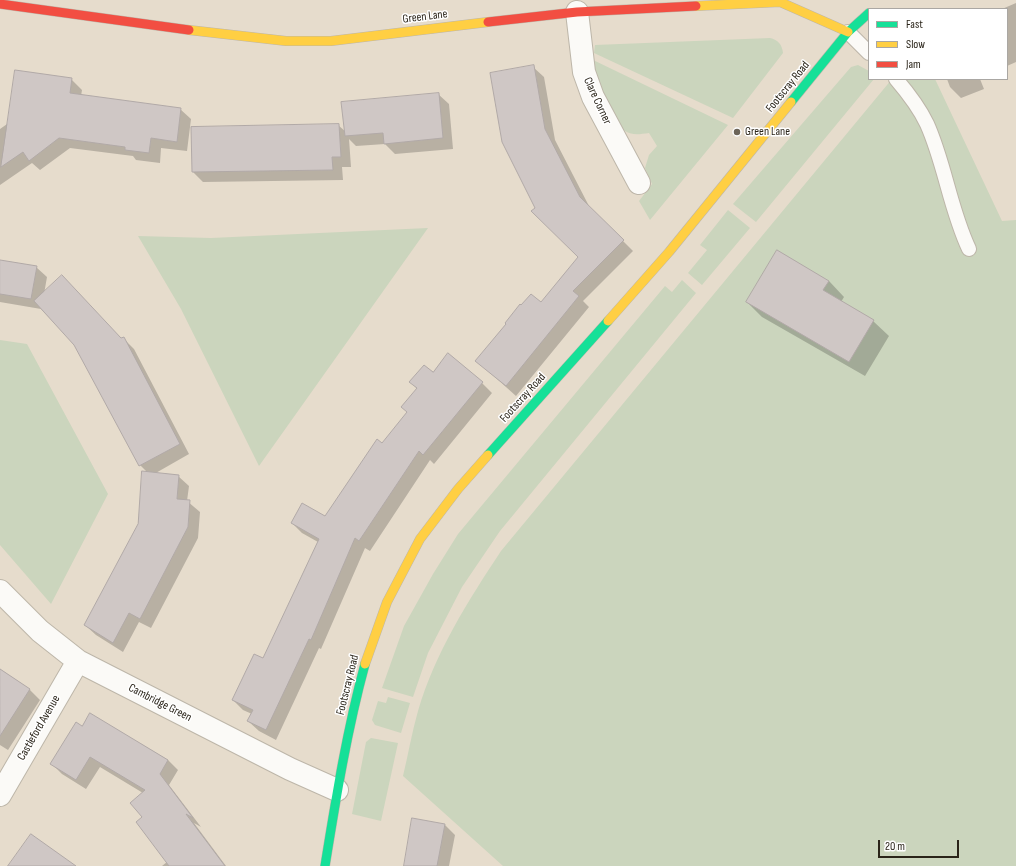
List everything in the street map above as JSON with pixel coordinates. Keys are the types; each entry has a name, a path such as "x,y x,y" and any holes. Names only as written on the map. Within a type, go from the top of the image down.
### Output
{"main road":[{"name":"Green Lane","path":"0,4 151,25 286,41 331,40 577,12 780,1 848,32"},
{"name":"Footscray Road","path":"325,866 337,790 354,705 370,647 387,602 420,539 458,489 669,252 848,32 868,14"}],"street":[{"name":"Clare Corner","path":"577,12 584,72 593,97 639,183"},
{"name":"Cambridge Green","path":"0,591 40,631 78,661 290,769 337,790"},
{"name":"Castleford Avenue","path":"0,795 78,661"}],"lane":[{"path":"848,32 868,51"},
{"path":"897,80 914,101 926,123 937,150 961,232 969,248"}],"green space":[{"path":"770,38 779,43 782,47 783,53 733,118 594,53 595,45"},
{"path":"591,59 728,125 650,220 639,201 652,184 645,168 649,155 657,146 649,133 631,134 619,126 613,118 603,98 595,77"},
{"path":"858,65 868,70 868,80 873,80 756,222 733,204 851,67"},
{"path":"891,80 935,80 1002,221 1016,220 1016,866 503,866 403,776 418,711 425,690 443,648 476,589 501,551"},
{"path":"728,210 750,228 702,285 688,273 707,250 700,245"},
{"path":"428,228 259,466 181,309 138,236 211,238"},
{"path":"682,280 696,293 500,531 462,587 428,653 413,697 382,688 404,626 433,574 458,534 665,286 672,292"},
{"path":"0,340 27,344 108,494 51,604 0,545"},
{"path":"388,697 410,703 401,733 375,725 372,720 378,701 386,703"},
{"path":"371,738 398,743 381,821 352,814 366,742"}],"building":[{"path":"534,65 545,129 580,197 624,240 573,291 579,296 506,386 475,361 506,324 505,323 520,304 521,305 531,294 541,302 578,257 531,211 535,208 502,142 490,73"},
{"path":"15,70 72,78 70,93 181,108 177,142 151,138 149,153 125,150 125,147 59,138 29,161 23,152 1,167"},
{"path":"439,93 443,138 384,144 383,133 345,136 341,102"},
{"path":"339,124 341,157 332,157 333,170 192,172 191,127"},
{"path":"777,250 829,281 823,290 874,320 849,362 746,302"},
{"path":"0,260 37,266 31,299 0,294"},
{"path":"62,275 121,338 124,337 180,444 139,466 74,345 34,301"},
{"path":"448,353 483,382 423,455 419,451 359,541 355,538 311,640 309,639 266,730 247,721 253,710 232,700 254,654 263,658 319,539 291,523 302,503 325,516 377,439 382,443 407,412 401,407 417,388 409,382 424,365 433,372"},
{"path":"142,471 179,475 177,499 190,500 188,527 140,619 129,613 113,643 84,625 138,524"},
{"path":"0,669 30,689 0,736"},
{"path":"90,713 168,760 160,774 193,818 186,814 225,866 169,866 136,822 142,817 130,803 145,790 90,757 76,780 50,764 76,722 82,726"},
{"path":"412,818 445,824 437,866 404,866"},
{"path":"31,834 76,866 8,866"}],"traffic: fast":[{"path":"791,102 848,32 868,14"},
{"path":"488,455 608,321"},
{"path":"325,866 347,739 365,664"}],"traffic: slow":[{"path":"696,6 780,2 848,32"},
{"path":"189,30 286,41 331,41 488,22"},
{"path":"608,321 669,252 791,102"},
{"path":"365,664 387,602 420,539 458,489 488,455"}],"traffic: jam":[{"path":"0,4 189,30"},
{"path":"488,22 577,12 696,6"}],"place":[{"name":"Green Lane","path":"737,132"}]}
